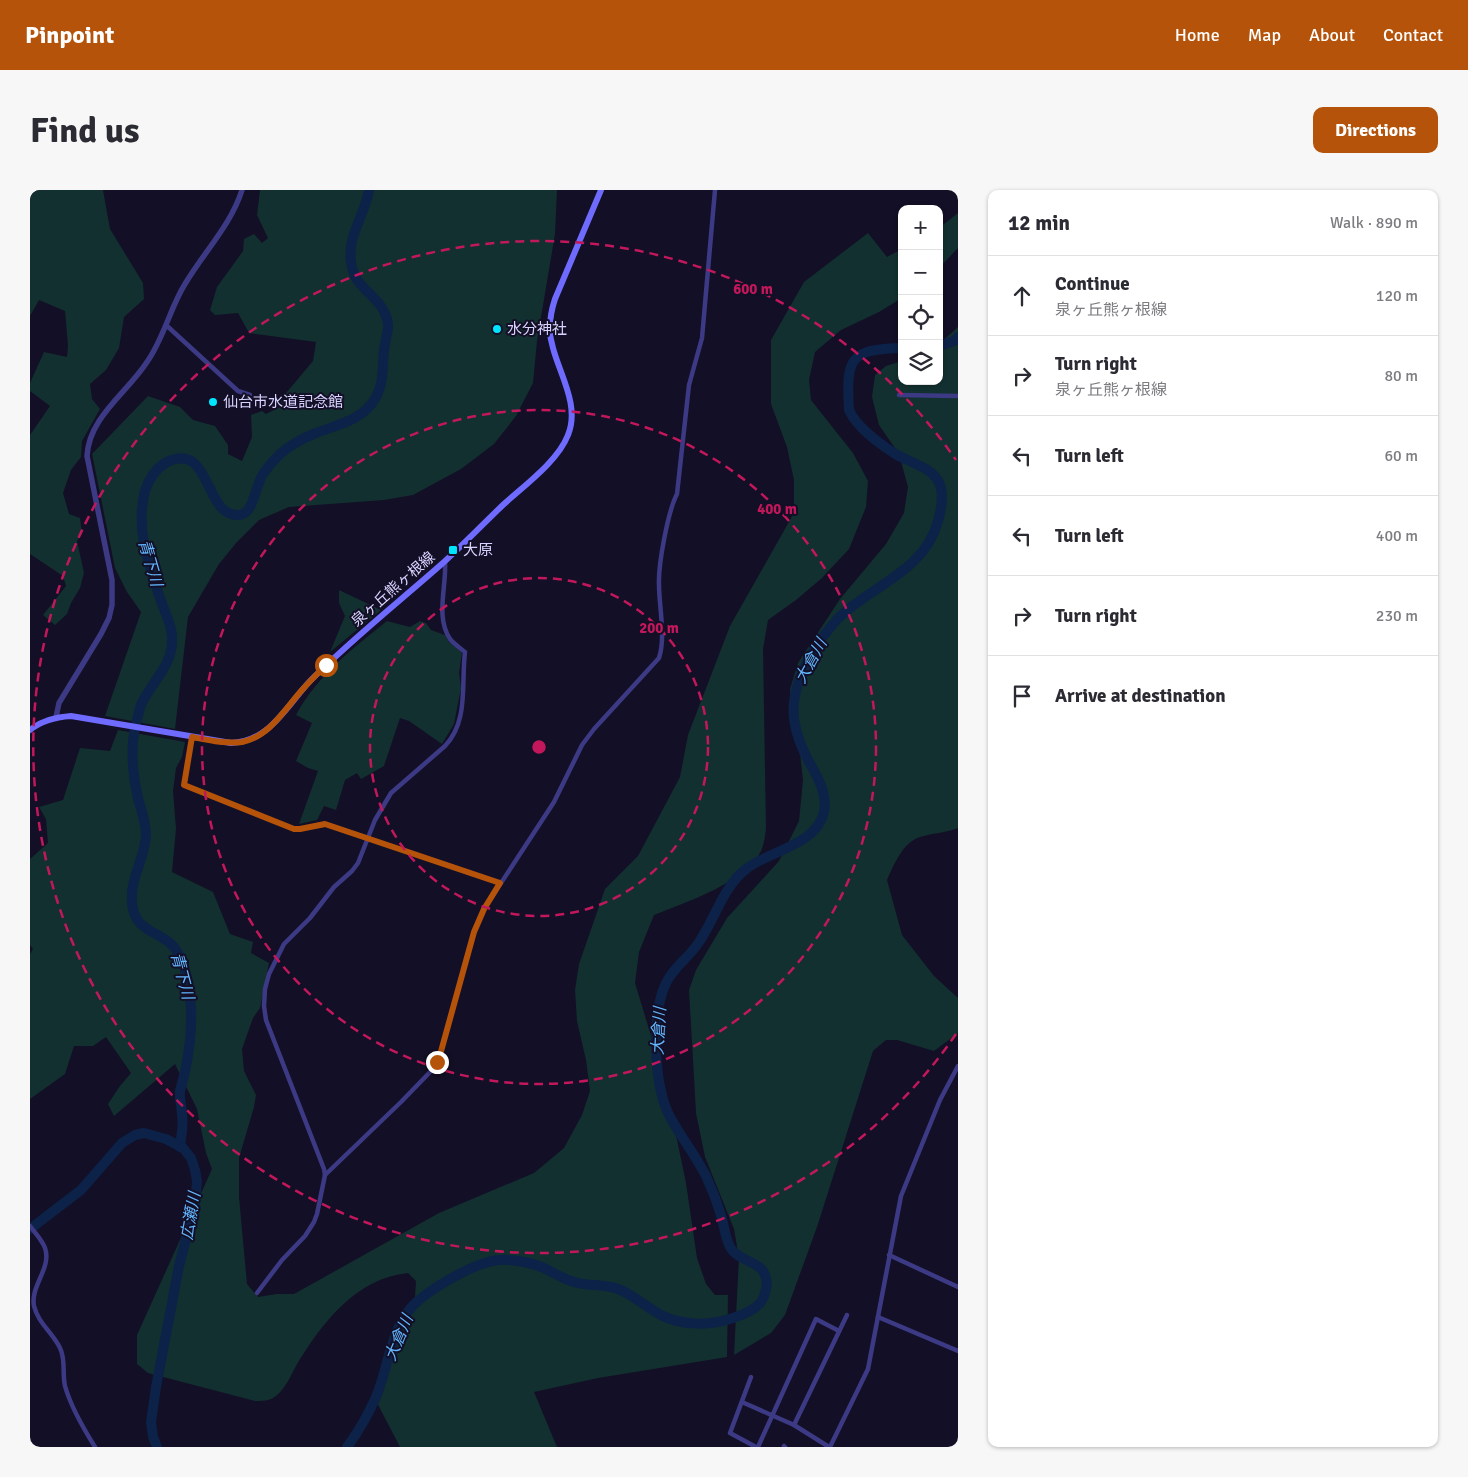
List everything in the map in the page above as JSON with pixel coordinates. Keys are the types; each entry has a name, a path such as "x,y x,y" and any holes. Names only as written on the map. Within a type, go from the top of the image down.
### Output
{"main road":[{"name":"泉ヶ丘熊ヶ根線","path":"30,730 44,721 56,717 71,716 103,720 192,737 237,742 249,740 270,727 303,688 336,655 445,560 555,456 567,438 572,423 571,409 569,396 551,342 551,314 555,299 601,190"}],"street":[{"path":"56,717 59,703 101,634 109,618 112,605 112,580 87,456 93,429 138,377 149,360 185,284 235,210 242,190"},
{"path":"325,1175 432,1070 440,1055 474,932 484,909 554,802 582,745 594,729 659,658 661,651 659,577 671,506 677,494 689,386 702,338 715,190"},
{"path":"166,325 238,391 250,395"},
{"path":"899,395 958,396"},
{"path":"257,1293 282,1260 305,1236 314,1222 325,1175 270,1032 264,1006 268,974 284,944 310,918 334,887 352,872 358,863 382,807 391,793 452,738 459,723 462,706 465,652 452,641 445,631 443,619 445,560"},
{"path":"192,737 184,785 294,829 325,824 500,883"},
{"path":"742,1402 794,1425 829,1447 868,1369 901,1196 940,1100 958,1066"},
{"path":"30,1226 44,1246 46,1258 34,1294 36,1312 60,1348 64,1359 64,1378 67,1392 86,1433 95,1447"},
{"path":"889,1255 958,1287"},
{"path":"794,1425 847,1314"},
{"path":"878,1317 958,1351"},
{"path":"751,1377 730,1433 757,1447 773,1416 816,1319 839,1331"}],"green space":[{"path":"30,190 103,190 110,229 143,283 144,299 124,317 119,348 106,370 90,384 92,399 100,409 82,441 81,457 71,470 63,493 69,514 80,518 82,534 77,541 84,573 80,588 67,614 55,625 43,615 66,586 63,576 30,554 30,435 50,406 30,391 30,383 44,352 67,357 68,346 65,311 39,300 30,316"},
{"path":"260,190 557,190 555,234 537,341 533,383 516,416 494,444 461,469 413,495 384,500 289,507 259,520 219,564 188,617 175,729 105,716 141,612 127,592 115,568 92,454 148,396 180,407 193,420 215,426 228,445 228,454 242,461 252,437 251,415 262,411 266,414 280,407 281,399 313,361 316,342 249,333 238,313 215,315 210,310 217,287 243,251 244,239 254,234 262,243 268,238 257,215"},
{"path":"958,213 958,248 943,264 943,250 943,225"},
{"path":"868,233 887,257 898,251 898,300 879,312 841,330 815,352 809,380 811,400 853,453 868,481 866,507 849,549 822,578 768,620 763,649 766,829 761,851 754,862 729,882 697,898 654,915 639,952 635,983 659,1062 675,1130 686,1183 697,1258 706,1284 715,1295 728,1295 727,1357 598,1378 534,1392 557,1447 400,1447 374,1397 383,1361 415,1297 416,1281 408,1273 389,1277 372,1284 342,1306 317,1334 283,1389 271,1399 255,1401 148,1373 137,1364 137,1335 212,1169 206,1153 197,1109 175,1064 114,1116 108,1104 131,1073 106,1037 93,1046 74,1046 65,1074 30,1099 30,954 33,949 30,945 30,859 48,843 46,819 39,807 63,800 80,748 110,751 118,730 185,742 182,757 176,768 173,791 176,829 172,872 213,892 230,934 253,942 251,953 269,963 260,1008 253,1018 242,1049 244,1071 256,1095 239,1158 239,1197 247,1284 258,1297 294,1294 439,1213 534,1173 564,1148 582,1115 590,1091 586,1060 577,1021 575,990 579,964 605,889 638,856 680,777 688,735 730,626 794,513 794,480 787,447 771,404 771,340 804,282"},
{"path":"958,327 958,828 920,837 908,844 899,855 887,880 902,935 934,976 958,998 958,1033 934,1051 897,1040 886,1040 873,1051 817,1227 785,1315 771,1333 734,1355 739,1258 734,1229 705,1157 696,1113 689,990 696,970 727,918 779,861 799,821 803,780 799,744 792,718 790,689 798,663 840,599 886,544 904,513 908,487 899,454 879,425 872,397 875,375 886,366 898,362 898,385 943,385 943,340"},
{"path":"339,590 381,610 330,652 345,616 339,603"},
{"path":"387,621 410,627 420,621 426,623 431,630 445,635 449,642 462,653 459,673 461,688 454,724 442,744 409,721 400,718 384,766 361,779 357,773 345,780 336,810 324,806 317,820 299,824 318,771 296,761 312,723 296,715 314,688 336,664"}],"waterway":[{"name":"青下川","path":"180,1147 183,1123 180,1091 185,1072 191,1024 188,981 179,955 174,947 138,921 132,902 133,885 146,835 134,779 132,751 134,732 141,705 166,665 172,647 170,624 152,574 145,547 142,505 145,491 159,467 167,462 182,458 192,462 200,470 219,505 227,512 239,515 244,513 251,505 263,474 279,455 306,437 356,417 373,402 382,381 388,324 378,302 359,283 353,270 350,252 369,190"},
{"name":"大倉川","path":"943,345 954,341 958,337"},
{"name":"大倉川","path":"347,1447 363,1423 376,1397 402,1320 419,1300 457,1275 479,1265 499,1260 531,1263 574,1282 618,1289 669,1319 687,1323 724,1321 752,1310 762,1300 767,1284 764,1272 755,1264 738,1256 730,1247 718,1205 706,1176 677,1129 663,1100 657,1066 656,1030 658,1012 666,983 697,945 731,885 746,869 756,862 802,840 812,833 819,823 825,805 823,791 801,744 794,719 795,695 798,682 810,656 831,627 847,610 908,567 931,539 938,521 942,492 939,481 935,476 923,467 897,455 876,441 857,423 849,410 850,368 854,360 871,351 898,348"},
{"name":"広瀬川","path":"30,1229 81,1190 122,1143 135,1135 144,1133 166,1139 183,1148 191,1158 197,1181 195,1204 179,1266 156,1387 151,1422 153,1437 157,1447"}],"place":[{"name":"水分神社","path":"497,329"},
{"name":"仙台市水道記念館","path":"213,402"},
{"name":"大原","path":"453,550"}],"route":[{"path":"326,665 303,688 270,727 256,738 231,743 192,737 184,785 294,829 325,824 500,883 484,909 474,932 437,1062"}]}
